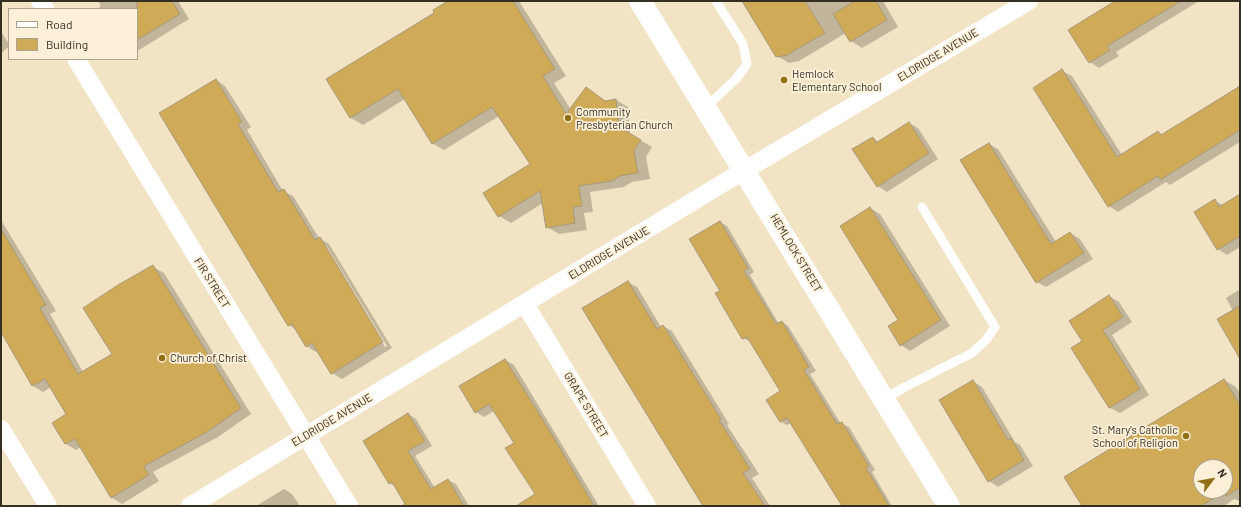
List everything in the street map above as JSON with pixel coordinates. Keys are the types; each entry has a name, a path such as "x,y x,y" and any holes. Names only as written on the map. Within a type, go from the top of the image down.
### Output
{"street":[{"name":"HEMLOCK STREET","path":"640,1 745,170 949,506"},
{"name":"ELDRIDGE AVENUE","path":"190,506 745,170 1029,1"},
{"name":"FIR STREET","path":"77,60 349,506"},
{"name":"GRAPE STREET","path":"525,304 647,506"},
{"path":"1,429 48,506"}],"lane":[{"path":"706,107 736,79 746,64 743,44 716,1"},
{"path":"884,399 972,352 986,340 995,327 922,207"}],"building":[{"path":"137,1 172,1 180,14 138,39"},
{"name":"Community Presbyterian Church","path":"448,1 513,1 555,69 543,76 566,114 586,87 605,101 616,99 619,127 641,140 634,150 638,173 620,176 612,181 579,186 582,206 573,207 575,223 546,228 540,191 498,217 483,193 530,164 492,107 432,144 398,89 350,118 326,79 434,13 433,10"},
{"path":"742,1 805,1 825,33 787,55 776,57"},
{"path":"855,1 876,1 887,20 850,42 833,14"},
{"path":"1115,1 1181,1 1107,46 1110,50 1089,63 1068,30"},
{"path":"1062,69 1117,157 1158,131 1161,135 1240,86 1240,130 1160,180 1158,176 1108,207 1033,88"},
{"path":"216,79 242,122 238,124 278,192 284,189 315,240 320,237 383,342 331,374 312,343 306,347 292,324 288,326 159,113"},
{"path":"909,122 929,153 877,187 852,149 873,137 876,143"},
{"path":"989,143 1051,244 1070,232 1084,253 1036,283 960,160"},
{"path":"1240,194 1240,236 1217,250 1194,212 1215,199 1219,207"},
{"path":"870,207 941,320 900,346 888,326 898,320 840,226"},
{"path":"720,221 748,268 744,271 776,324 782,321 809,367 804,370 837,424 842,422 869,466 866,468 889,506 842,506 787,418 780,422 766,400 780,391 747,337 742,339 715,293 720,291 689,239"},
{"path":"1,229 46,305 40,308 78,374 112,354 83,308 118,285 153,265 241,408 207,432 144,466 149,475 111,498 75,439 65,444 52,423 66,414 45,379 32,386 1,332"},
{"path":"628,281 657,329 663,325 721,419 719,420 750,469 743,473 765,506 703,506 608,351 582,308"},
{"path":"1109,295 1123,317 1103,330 1140,389 1109,408 1071,348 1082,341 1069,321"},
{"path":"1240,306 1240,359 1217,319"},
{"path":"505,359 594,506 516,506 535,494 505,448 514,443 489,404 475,413 459,386"},
{"name":"St. Mary's Catholic School of Religion","path":"1224,379 1240,405 1240,488 1233,492 1233,459 1193,459 1193,499 1212,499 1201,506 1082,506 1064,477"},
{"path":"973,380 1008,440 1011,438 1024,460 988,482 939,400"},
{"path":"408,413 425,441 408,451 421,473 431,489 448,479 464,506 402,506 405,504 392,482 389,484 363,441"}],"place":[{"name":"Hemlock Elementary School","path":"784,80"},
{"name":"Community Presbyterian Church","path":"568,118"},
{"name":"Church of Christ","path":"162,358"},
{"name":"St. Mary's Catholic School of Religion","path":"1186,436"}]}
